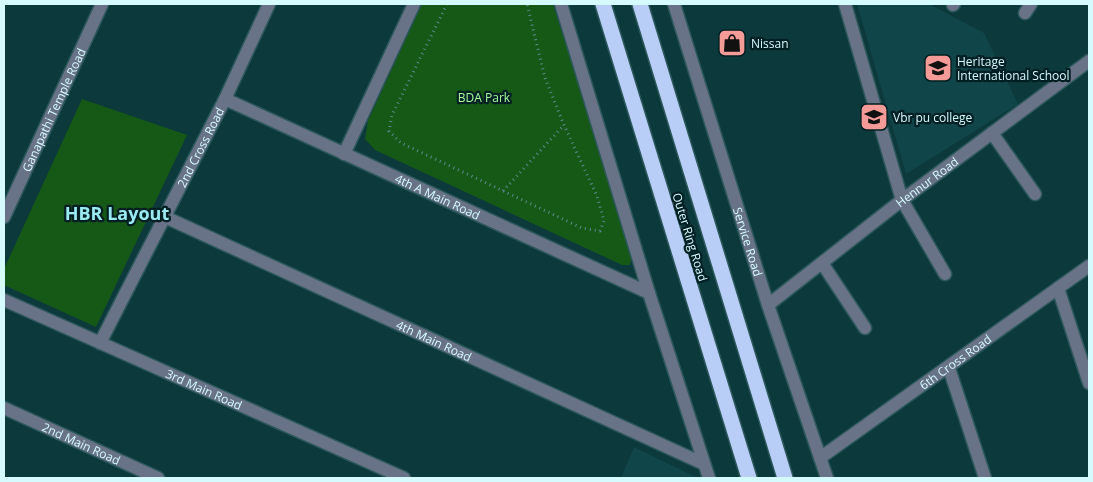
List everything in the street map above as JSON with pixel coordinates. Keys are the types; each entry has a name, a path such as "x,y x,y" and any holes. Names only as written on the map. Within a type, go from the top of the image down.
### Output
{"highway":[{"name":"Outer Ring Road","path":"604,4 749,478"},
{"name":"Outer Ring Road","path":"640,4 785,478"}],"street":[{"name":"Ganapathi Temple Road","path":"4,217 102,4"},
{"name":"2nd Cross Road","path":"100,343 225,99 269,4"},
{"path":"344,154 414,4"},
{"path":"562,4 649,293 709,478"},
{"name":"Service Road","path":"674,4 768,305 827,478"},
{"path":"845,4 902,200 945,274"},
{"name":"Hennur Road","path":"768,305 902,200 1089,61"},
{"name":"4th A Main Road","path":"225,99 649,293"},
{"path":"992,133 1035,194"},
{"name":"4th Main Road","path":"165,218 704,464"},
{"path":"822,263 865,328"},
{"name":"6th Cross Road","path":"820,458 1089,266"},
{"path":"1058,288 1089,382"},
{"name":"3rd Main Road","path":"4,300 404,478"},
{"path":"948,368 985,478"},
{"name":"2nd Main Road","path":"4,408 158,478"}],"path":[{"path":"447,4 392,115 389,131 401,144 582,228 600,231 604,221 597,196 564,125 546,78 527,4"},
{"path":"503,192 564,125"}],"shaded area":[{"name":"Heritage International School","path":"857,4 929,4 984,33 1018,104 906,174"},
{"path":"634,447 698,478 621,478"}],"green space":[{"name":"BDA Park","path":"422,4 553,4 632,254 630,265 622,265 375,150 365,139 368,121"},
{"path":"82,99 187,135 96,327 4,285 4,269"}],"place":[{"name":"Nissan","path":"732,43"},
{"name":"Heritage International School","path":"938,68"},
{"name":"Vbr pu college","path":"874,117"}],"district":[{"name":"HBR Layout","path":"117,213"}]}
